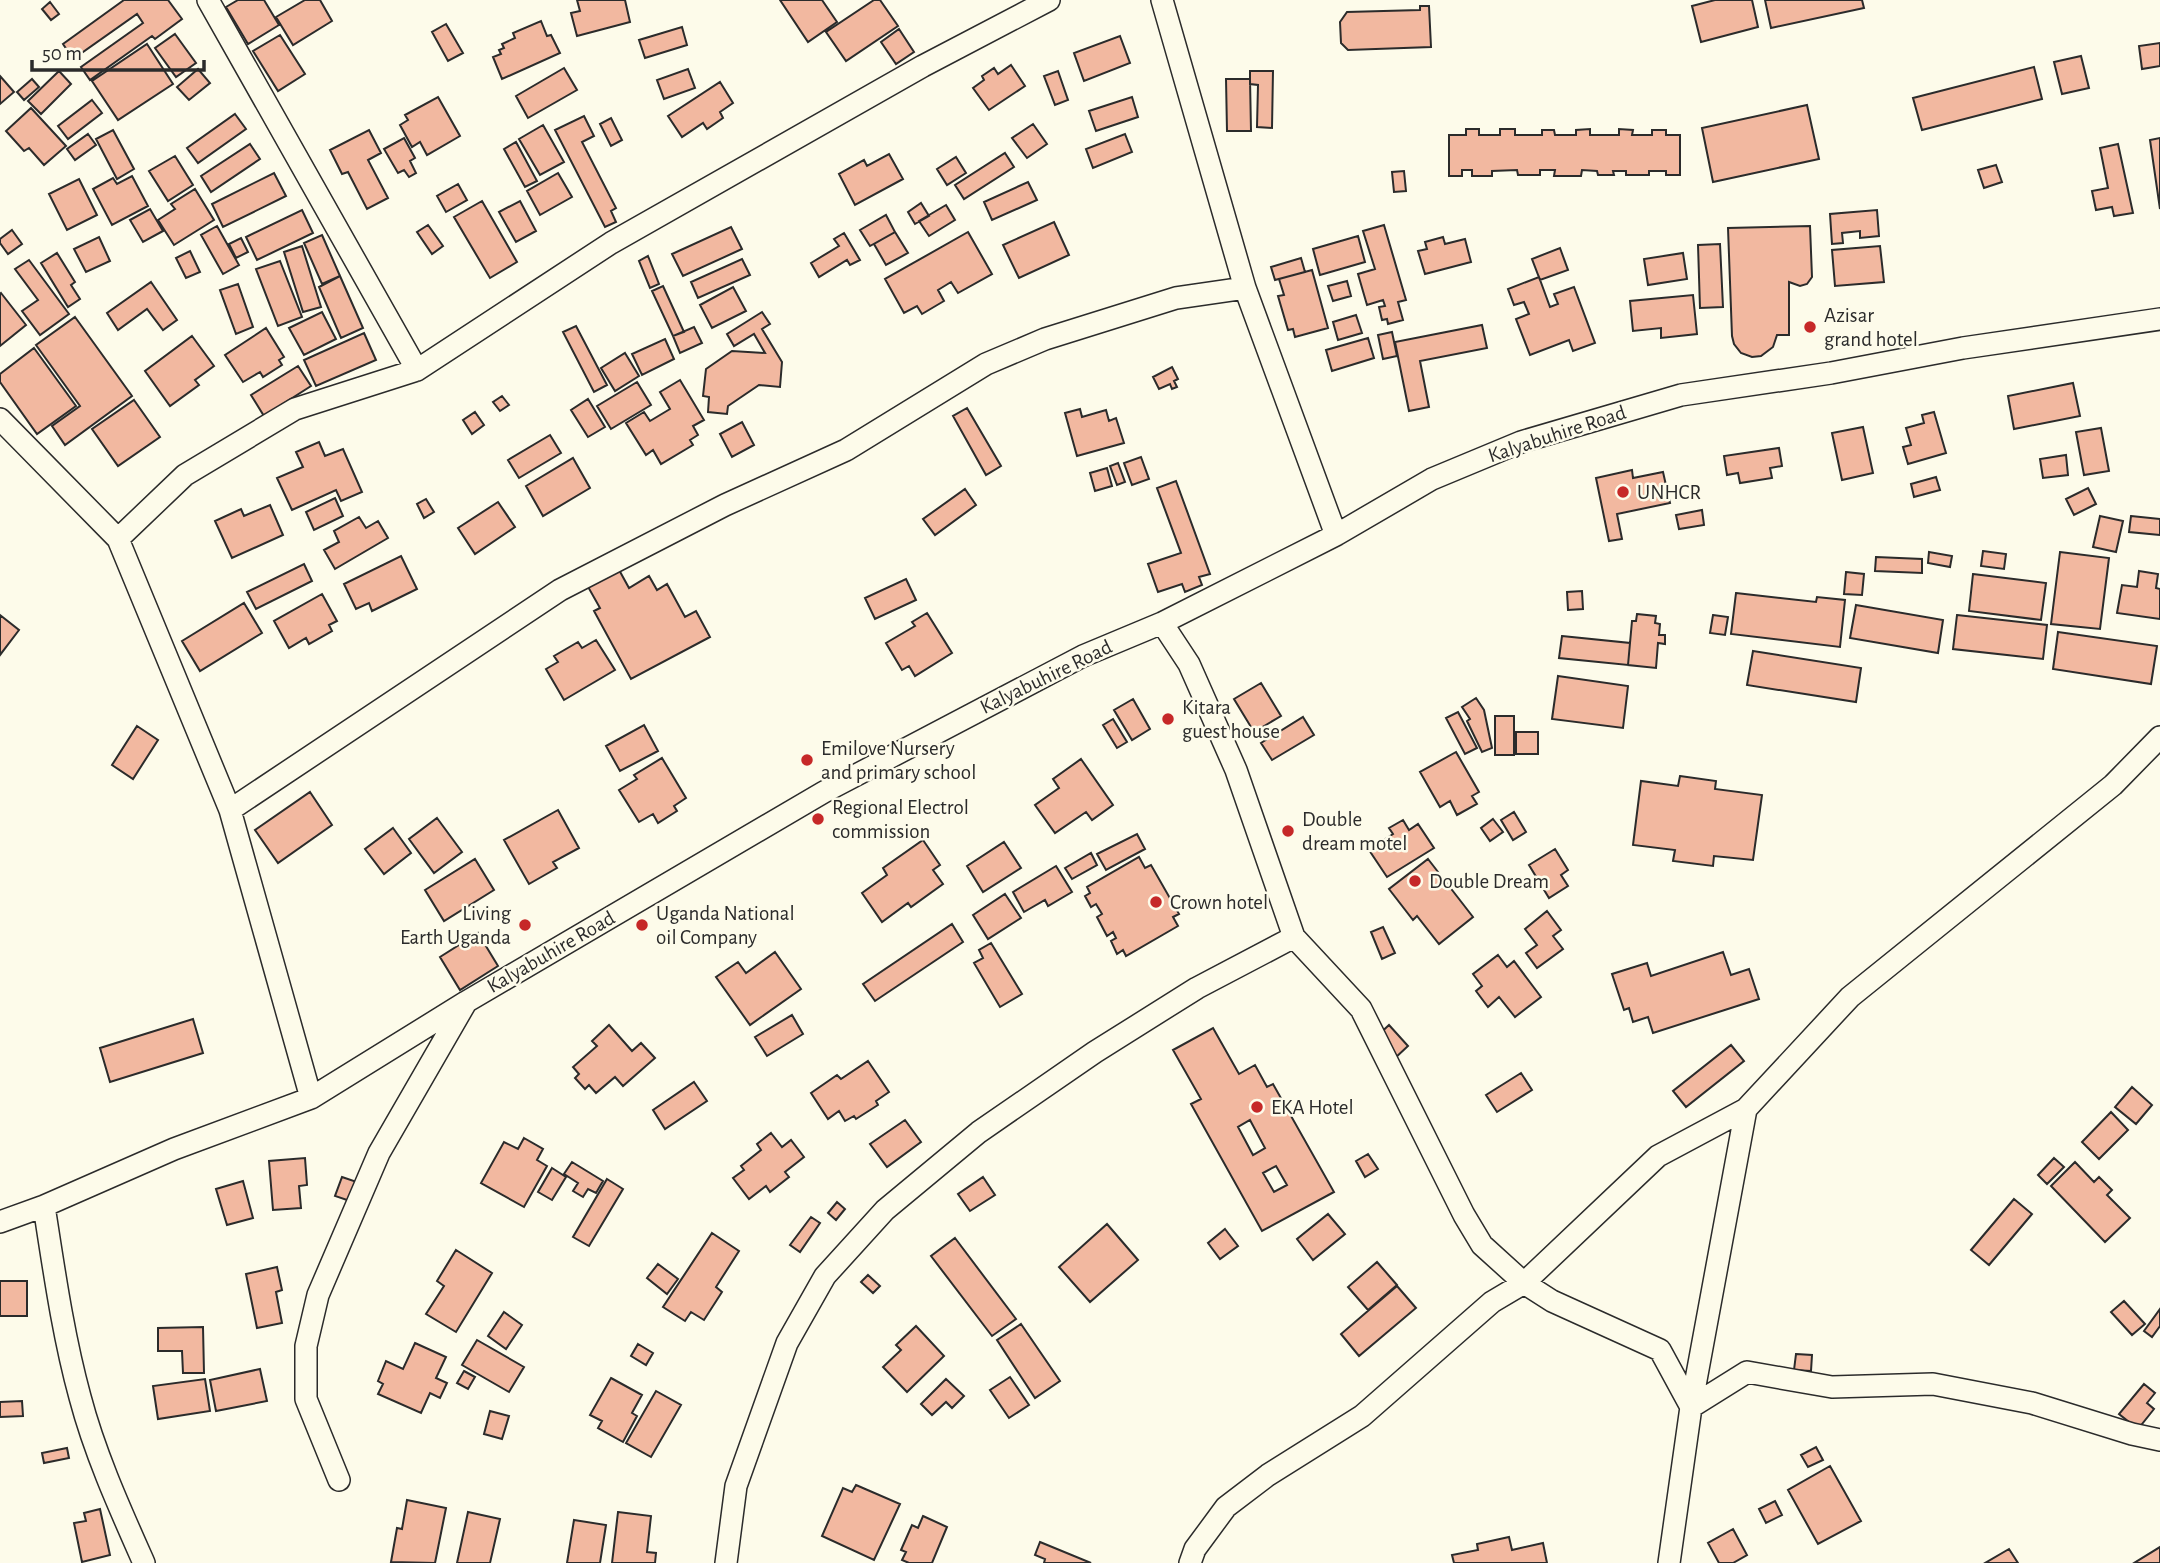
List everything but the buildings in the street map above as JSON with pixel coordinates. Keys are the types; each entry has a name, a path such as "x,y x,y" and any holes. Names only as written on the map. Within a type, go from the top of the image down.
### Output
{"street":[{"path":"208,0 417,370"},
{"path":"118,539 185,475 295,409 417,370 611,243 923,66 1049,0"},
{"path":"1162,0 1245,288 1336,535"},
{"path":"230,810 560,590 725,505 846,450 986,364 1045,339 1175,298 1245,288"},
{"name":"Kalyabuhire Road","path":"0,1222 44,1206 174,1149 310,1098 467,1002 824,792 1083,656 1162,623 1336,535 1432,479 1521,442 1681,395 1831,373 1963,348 2160,319"},
{"path":"0,419 118,539 230,810 310,1098"},
{"path":"1162,623 1189,664 1236,770 1294,936 1361,1009 1482,1245 1524,1283 1552,1301 1660,1350 1691,1407"},
{"path":"1190,1563 1195,1549 1226,1507 1268,1475 1362,1416 1492,1302 1524,1283 1658,1156 1746,1109 1850,997 2113,785 2160,737"},
{"path":"726,1563 736,1486 786,1343 825,1276 885,1210 979,1132 1095,1052 1196,988 1294,936"},
{"path":"339,1480 306,1399 306,1346 318,1295 379,1153 467,1002"},
{"path":"1668,1563 1691,1407 1746,1109"},
{"path":"44,1206 55,1281 80,1398 114,1496 144,1563"},
{"path":"1691,1407 1747,1373 1832,1387 1933,1384 2032,1403 2160,1440"}],"place":[{"name":"Azisar grand hotel","path":"1810,327"},
{"name":"UNHCR","path":"1623,492"},
{"name":"Kitara guest house","path":"1168,719"},
{"name":"Emilove Nursery and primary school","path":"807,760"},
{"name":"Regional Electrol commission","path":"818,819"},
{"name":"Double dream motel","path":"1288,831"},
{"name":"Double Dream","path":"1415,881"},
{"name":"Crown hotel","path":"1156,902"},
{"name":"Living Earth Uganda","path":"525,925"},
{"name":"Uganda National oil Company","path":"642,925"},
{"name":"EKA Hotel","path":"1257,1107"}]}
